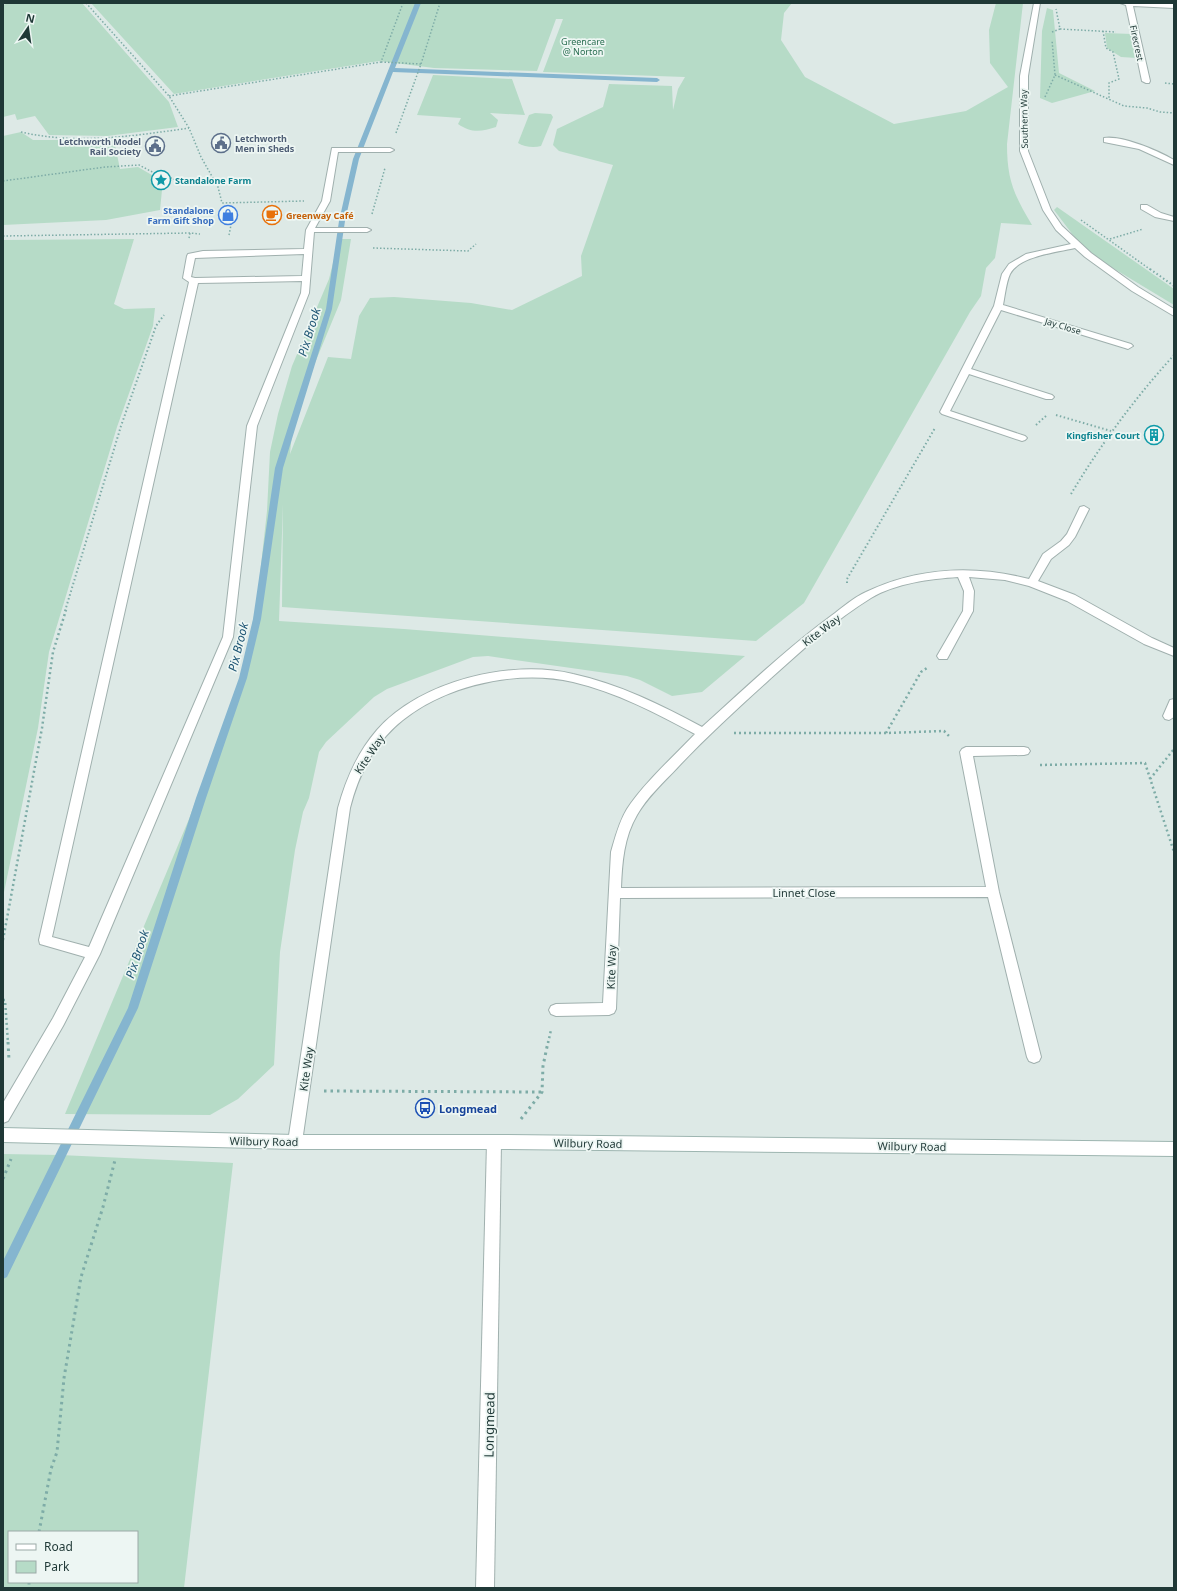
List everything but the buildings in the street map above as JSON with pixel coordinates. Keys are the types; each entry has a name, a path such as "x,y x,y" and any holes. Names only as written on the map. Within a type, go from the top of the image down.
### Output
{"street":[{"name":"Southern Way","path":"1037,3 1024,76 1024,151 1047,210 1059,228 1076,245 1129,285 1174,313"},
{"name":"Firecrest","path":"1146,82 1135,33 1125,3 1169,5"},
{"path":"1107,140 1123,142 1144,148 1174,163"},
{"path":"3,1116 58,1022 93,954 228,637 252,426 305,293 310,230 326,201 335,150 390,150"},
{"path":"1144,207 1158,215 1174,219"},
{"path":"310,230 367,230"},
{"path":"1022,438 945,412 998,306 1006,274 1012,266 1029,256 1076,245"},
{"path":"306,278 194,281 187,278 192,256 203,254 309,251"},
{"path":"93,954 45,940 194,281"},
{"name":"Jay Close","path":"998,306 1128,346"},
{"path":"966,370 1050,396"},
{"path":"1032,583 1047,557 1065,543 1071,535 1084,509"},
{"path":"943,656 968,611 969,591 962,573"},
{"name":"Kite Way","path":"556,1010 609,1009 617,852 622,832 632,812 645,795 703,733 792,653 822,628 868,595 903,582 929,576 962,573 1005,576 1032,583 1071,598 1148,641 1174,652"},
{"name":"Kite Way","path":"295,1142 344,808 354,776 374,742 392,722 419,704 447,690 476,680 507,673 532,672 566,676 607,687 663,711 703,733"},
{"path":"1169,716 1174,703"},
{"path":"1024,750 966,752 993,892 1034,1057"},
{"name":"Linnet Close","path":"614,893 993,892"},
{"name":"Wilbury Road","path":"3,1135 295,1142 494,1142 1174,1149"},
{"name":"Longmead","path":"485,1588 494,1142"}],"path":[{"path":"86,3 169,96 189,128 201,157 215,182 222,203 326,201"},
{"path":"381,62 403,3"},
{"path":"440,3 421,64 390,150 367,230 365,247 468,251 476,244"},
{"path":"1056,6 1060,29"},
{"path":"1051,33 1060,29 1135,33"},
{"path":"1103,31 1106,48 1114,52 1119,80 1109,83 1109,99"},
{"path":"1042,103 1055,75 1051,40"},
{"path":"169,96 381,62 421,64"},
{"path":"1055,75 1124,106 1147,108 1174,114"},
{"path":"21,132 40,138 105,139 189,128"},
{"path":"3,181 139,165 164,178 171,178 180,182 215,182"},
{"path":"1077,217 1174,286"},
{"path":"221,235 229,235 231,226"},
{"path":"189,240 190,233"},
{"path":"3,236 206,234"},
{"path":"3,940 42,728 53,652 121,426 156,326 168,310"},
{"path":"1084,509 1068,499 1092,458 1111,431 1174,355"},
{"path":"848,610 847,579 945,412"},
{"path":"1022,438 1046,415 1060,415 1111,431"},
{"path":"886,733 922,672 943,656"},
{"path":"703,733 886,733 944,731 966,752"},
{"path":"1150,779 1174,748"},
{"path":"1024,750 1035,765 1145,763 1174,852"},
{"path":"3,1000 5,1000 8,1066"},
{"path":"520,1121 542,1092 543,1066 556,1010"},
{"path":"303,1091 542,1092"},
{"path":"39,1531 51,1469 58,1452 64,1378 81,1277 103,1208 116,1157 113,1138"}],"green space":[{"path":"9,3 82,3 169,102 178,127 107,136 49,135 35,116 17,120 15,114 3,117 3,5"},
{"name":"Greencare @ Norton","path":"91,3 792,3 784,13 781,40 805,77 894,124 966,111 1008,87 990,63 989,30 996,3 1023,3 1007,144 1007,157 1010,178 1016,196 1032,225 1001,223 995,258 986,268 981,296 970,312 804,603 756,641 282,607 283,504 279,621 404,629 745,656 702,692 672,696 640,680 627,676 488,656 473,657 387,689 374,697 326,742 319,752 309,798 303,812 295,850 280,952 274,1065 238,1099 210,1115 65,1114 189,819 243,670 257,601 267,511 270,452 278,414 292,366 329,279 339,239 351,239 341,300 312,370 292,433 290,454 328,357 351,359 359,316 370,298 394,297 471,303 512,310 582,276 581,256 613,165 559,151 553,145 557,129 603,107 609,84 672,86 673,110 678,89 685,77 543,72 563,19 556,19 537,71 434,68 379,61 174,94"},
{"path":"1047,8 1053,10 1059,73 1095,91 1052,103 1040,98 1042,31"},
{"path":"1105,33 1132,34 1137,58 1121,57 1107,48"},
{"path":"433,75 512,79 525,115 490,113 498,120 496,127 476,131 467,129 458,124 461,118 417,115"},
{"path":"535,113 551,114 553,117 541,146 529,147 518,143 529,115"},
{"path":"21,132 33,140 114,140 120,169 138,167 157,178 162,190 160,210 106,220 3,225 3,136"},
{"path":"1057,207 1174,289 1174,305 1093,256 1076,239 1054,210"},
{"path":"134,239 114,304 124,309 155,308 153,326 117,427 49,652 38,728 3,897 3,240"},
{"path":"3,1154 60,1155 233,1163 184,1588 3,1588"}],"waterway":[{"name":"Pix Brook","path":"3,1273 133,1008 201,798 243,678 257,619 279,468 329,309 342,221 356,159 418,3"},
{"path":"392,70 657,80"}],"place":[{"name":"Letchworth Men in Sheds","path":"221,143"},
{"name":"Letchworth Model Rail Society","path":"155,146"},
{"name":"Standalone Farm","path":"161,180"},
{"name":"Standalone Farm Gift Shop","path":"228,215"},
{"name":"Greenway Café","path":"272,215"},
{"name":"Kingfisher Court","path":"1154,435"},
{"name":"Longmead","path":"425,1108"}]}
